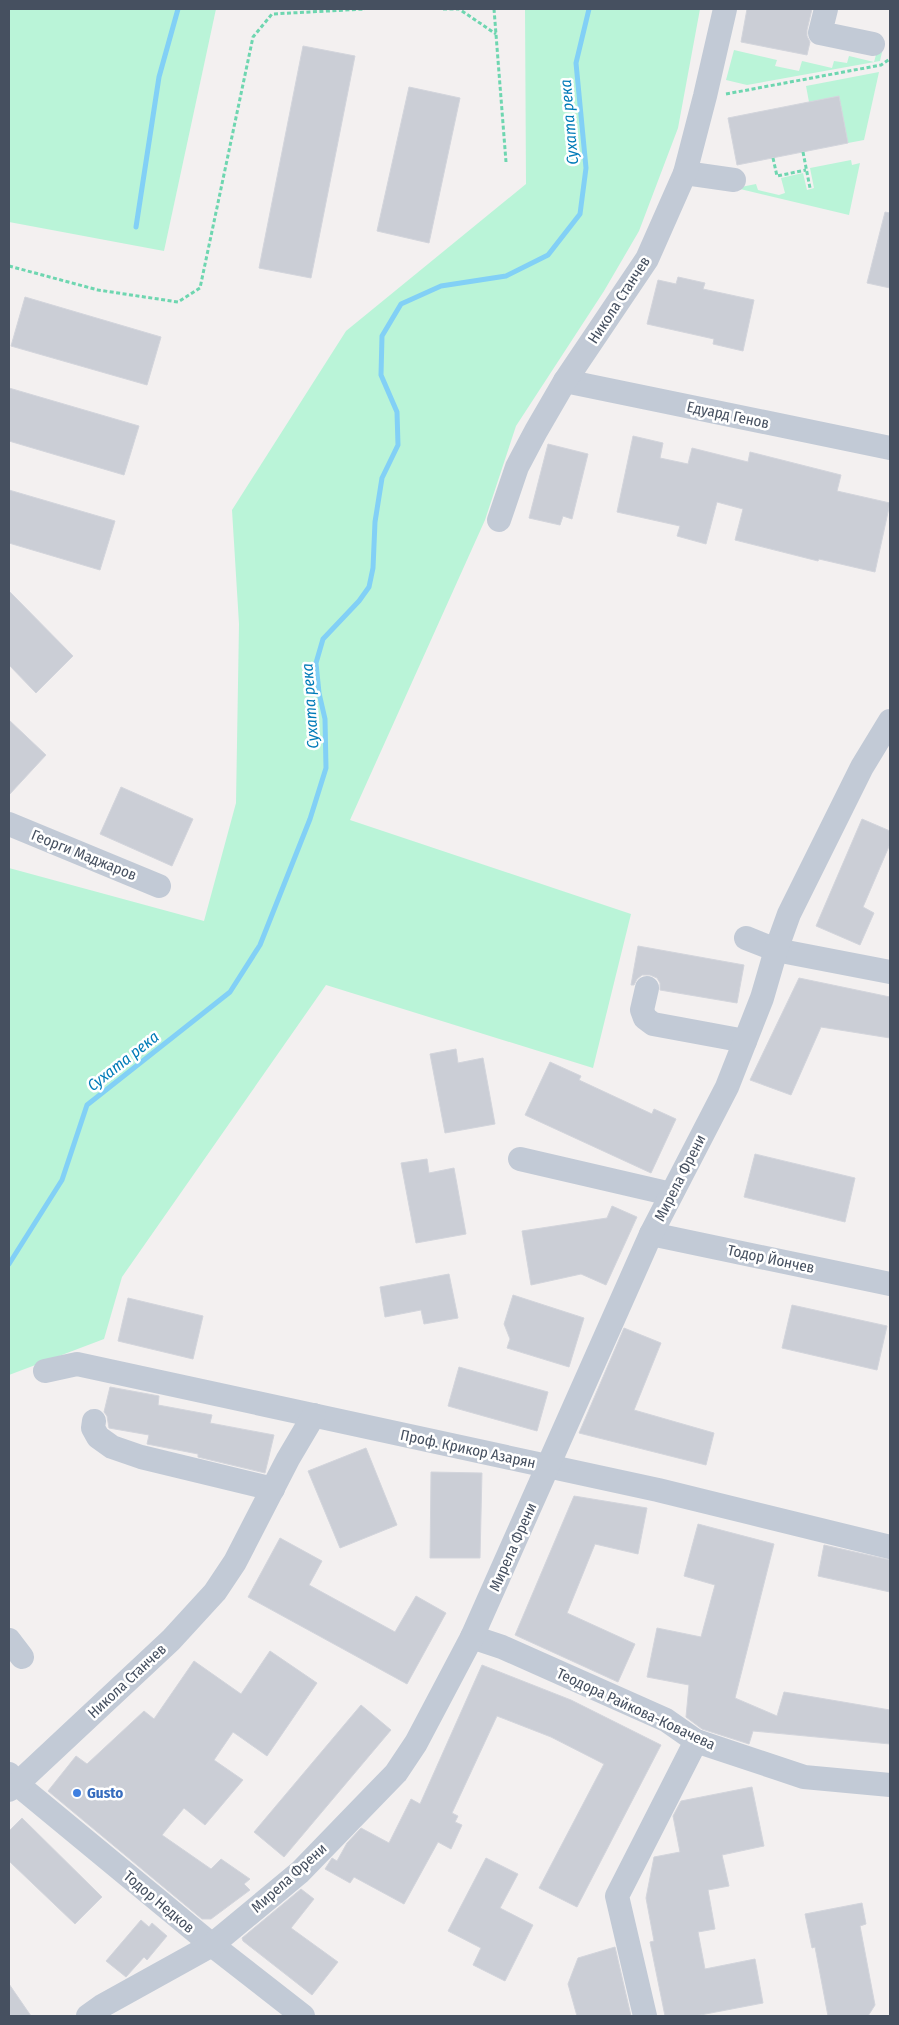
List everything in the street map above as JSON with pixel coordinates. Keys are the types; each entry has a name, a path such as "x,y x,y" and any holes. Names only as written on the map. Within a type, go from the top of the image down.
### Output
{"street":[{"name":"Никола Станчев","path":"499,520 517,467 565,381 647,260 685,173 725,9"},
{"path":"826,9 820,33 873,44"},
{"path":"685,173 734,180"},
{"name":"Едуард Генов","path":"565,381 890,448"},
{"name":"Мирела Френи","path":"88,2016 102,2006 212,1946 300,1872 396,1773 416,1743 472,1638 651,1234 727,1087 762,998 789,914 862,767 890,721"},
{"name":"Георги Маджаров","path":"9,824 160,886"},
{"path":"746,938 776,950 890,972"},
{"path":"647,988 642,1010 644,1018 653,1024 745,1041"},
{"path":"520,1159 671,1194"},
{"name":"Тодор Йончев","path":"651,1234 890,1284"},
{"name":"Проф. Крикор Азарян","path":"45,1371 77,1364 658,1490 890,1547"},
{"name":"Никола Станчев","path":"12,1783 171,1640 215,1592 235,1562 314,1415"},
{"path":"94,1421 93,1428 98,1437 112,1447 141,1458 273,1489"},
{"name":"Теодора Райкова-Ковачева","path":"472,1638 502,1647 666,1720 696,1740 804,1777 890,1784"},
{"path":"645,2016 617,1896 696,1740"},
{"name":"Тодор Недков","path":"12,1783 212,1946 303,2016"}],"path":[{"path":"9,266 98,290 178,302 200,288 253,37 272,14 364,9"},
{"path":"443,9 459,9 496,34"},
{"path":"494,9 506,162"},
{"path":"705,96 715,96 882,65 890,60"},
{"path":"803,152 810,188"},
{"path":"773,158 777,176 806,170"}],"green space":[{"path":"9,9 216,9 164,251 9,222"},
{"path":"525,9 700,9 678,128 639,231 604,291 516,426 485,520 350,820 631,914 593,1068 326,985 122,1277 104,1339 9,1375 9,868 204,921 236,803 239,624 232,510 346,331 526,184"},
{"path":"734,50 777,60 775,66 799,71 802,61 832,68 834,61 847,63 849,56 874,62 877,51 882,52 880,61 747,85 726,80"},
{"path":"879,72 864,140 848,143 839,96 809,102 806,86"},
{"path":"851,160 852,165 860,163 849,215 736,188 756,184 758,190 779,195 785,193 781,178 803,173 807,190 814,188 810,168"}],"building":[{"path":"747,9 812,9 807,30 810,42 807,55 741,42"},
{"path":"303,46 355,56 311,278 259,268"},
{"path":"409,87 460,98 429,243 377,231"},
{"path":"839,96 848,143 737,165 728,118"},
{"path":"885,212 890,213 890,288 867,283"},
{"path":"678,277 705,283 703,289 754,300 743,351 713,344 714,339 647,324 658,280 676,284"},
{"path":"25,297 161,337 147,385 11,346"},
{"path":"9,388 139,426 124,475 9,441"},
{"path":"633,436 663,443 660,458 688,464 692,448 748,462 750,452 841,475 837,491 890,503 875,572 819,559 818,561 735,540 743,509 717,502 706,544 677,536 680,526 617,512"},
{"path":"548,444 588,454 572,519 563,516 560,525 529,518"},
{"path":"9,490 115,521 100,570 9,543"},
{"path":"9,591 73,656 36,693 9,665"},
{"path":"9,720 46,755 9,795"},
{"path":"121,787 193,819 172,866 100,834"},
{"path":"862,819 890,831 890,844 863,907 874,913 860,945 816,926"},
{"path":"638,946 744,965 737,1003 660,990 660,983 657,978 650,975 642,975 634,985 631,985"},
{"path":"799,978 890,997 890,1038 821,1027 791,1095 750,1080"},
{"path":"456,1049 458,1063 483,1058 495,1124 445,1133 430,1054"},
{"path":"550,1062 581,1076 579,1080 652,1114 654,1109 676,1119 651,1173 525,1115"},
{"path":"755,1154 855,1178 845,1222 744,1197"},
{"path":"427,1159 429,1173 454,1168 466,1234 416,1243 401,1163"},
{"path":"612,1206 637,1217 606,1285 581,1274 531,1285 522,1231 607,1218"},
{"path":"449,1274 458,1318 424,1324 421,1310 385,1317 380,1287"},
{"path":"513,1295 584,1318 569,1367 507,1348 510,1339 504,1324"},
{"path":"128,1298 203,1316 193,1359 118,1341"},
{"path":"792,1305 887,1326 877,1370 782,1348"},
{"path":"624,1328 661,1343 634,1410 714,1433 706,1465 579,1433"},
{"path":"459,1367 548,1392 537,1431 448,1406"},
{"path":"110,1387 159,1396 158,1405 212,1415 210,1423 274,1435 265,1473 198,1457 198,1454 147,1444 149,1435 109,1428 107,1416 104,1412"},
{"path":"366,1448 397,1525 340,1548 308,1471"},
{"path":"431,1472 482,1473 480,1558 430,1558"},
{"path":"574,1496 647,1508 638,1554 595,1544 567,1613 635,1644 618,1682 515,1635"},
{"path":"698,1524 774,1544 735,1698 777,1716 784,1692 890,1710 890,1744 753,1731 749,1744 702,1729 686,1717 689,1685 647,1677 657,1628 701,1637 715,1585 684,1576"},
{"path":"280,1538 322,1561 309,1585 395,1632 416,1596 446,1613 407,1684 248,1597"},
{"path":"824,1545 890,1560 890,1592 818,1576"},
{"path":"270,1651 317,1683 267,1756 233,1732 214,1760 243,1780 205,1825 184,1808 162,1835 211,1869 221,1859 250,1879 244,1884 250,1890 211,1919 202,1919 48,1791 76,1756 87,1764 144,1711 154,1719 194,1661 241,1694"},
{"path":"482,1665 571,1700 661,1745 577,1907 539,1888 604,1764 551,1737 497,1716 452,1813 458,1816 455,1822 462,1825 451,1849 438,1842 404,1904 354,1877 350,1883 325,1869 332,1858 337,1861 347,1843 361,1828 389,1843 411,1799 420,1804"},
{"path":"361,1705 391,1730 284,1857 254,1832"},
{"path":"752,1787 764,1846 722,1855 729,1886 708,1890 715,1929 698,1932 705,1969 755,1959 763,2003 695,2016 665,2016 650,1942 654,1941 646,1898 654,1857 680,1852 673,1816 681,1801"},
{"path":"22,1818 102,1897 75,1924 9,1861 9,1831"},
{"path":"486,1858 518,1874 500,1908 533,1925 505,1981 473,1965 481,1948 448,1931"},
{"path":"301,1889 314,1899 291,1928 338,1962 312,1995 243,1941 242,1938"},
{"path":"862,1903 866,1924 860,1926 875,2005 868,2016 828,2016 815,1947 812,1948 805,1914"},
{"path":"141,1920 149,1927 152,1923 167,1936 147,1960 144,1957 126,1977 106,1961"},
{"path":"615,1947 631,2016 577,2016 568,1984 578,1958"},
{"path":"9,1984 31,2016 9,2016"}],"waterway":[{"path":"136,227 159,77 178,9"},
{"name":"Сухата река","path":"9,1264 62,1180 87,1105 230,992 260,945 310,819 326,768 325,719 319,693 316,663 323,639 359,601 369,587 373,568 375,522 382,478 398,445 397,412 381,375 382,336 401,304 441,286 506,276 548,255 580,214 586,168 576,63 589,9"}],"place":[{"name":"Gusto","path":"77,1793"}]}
